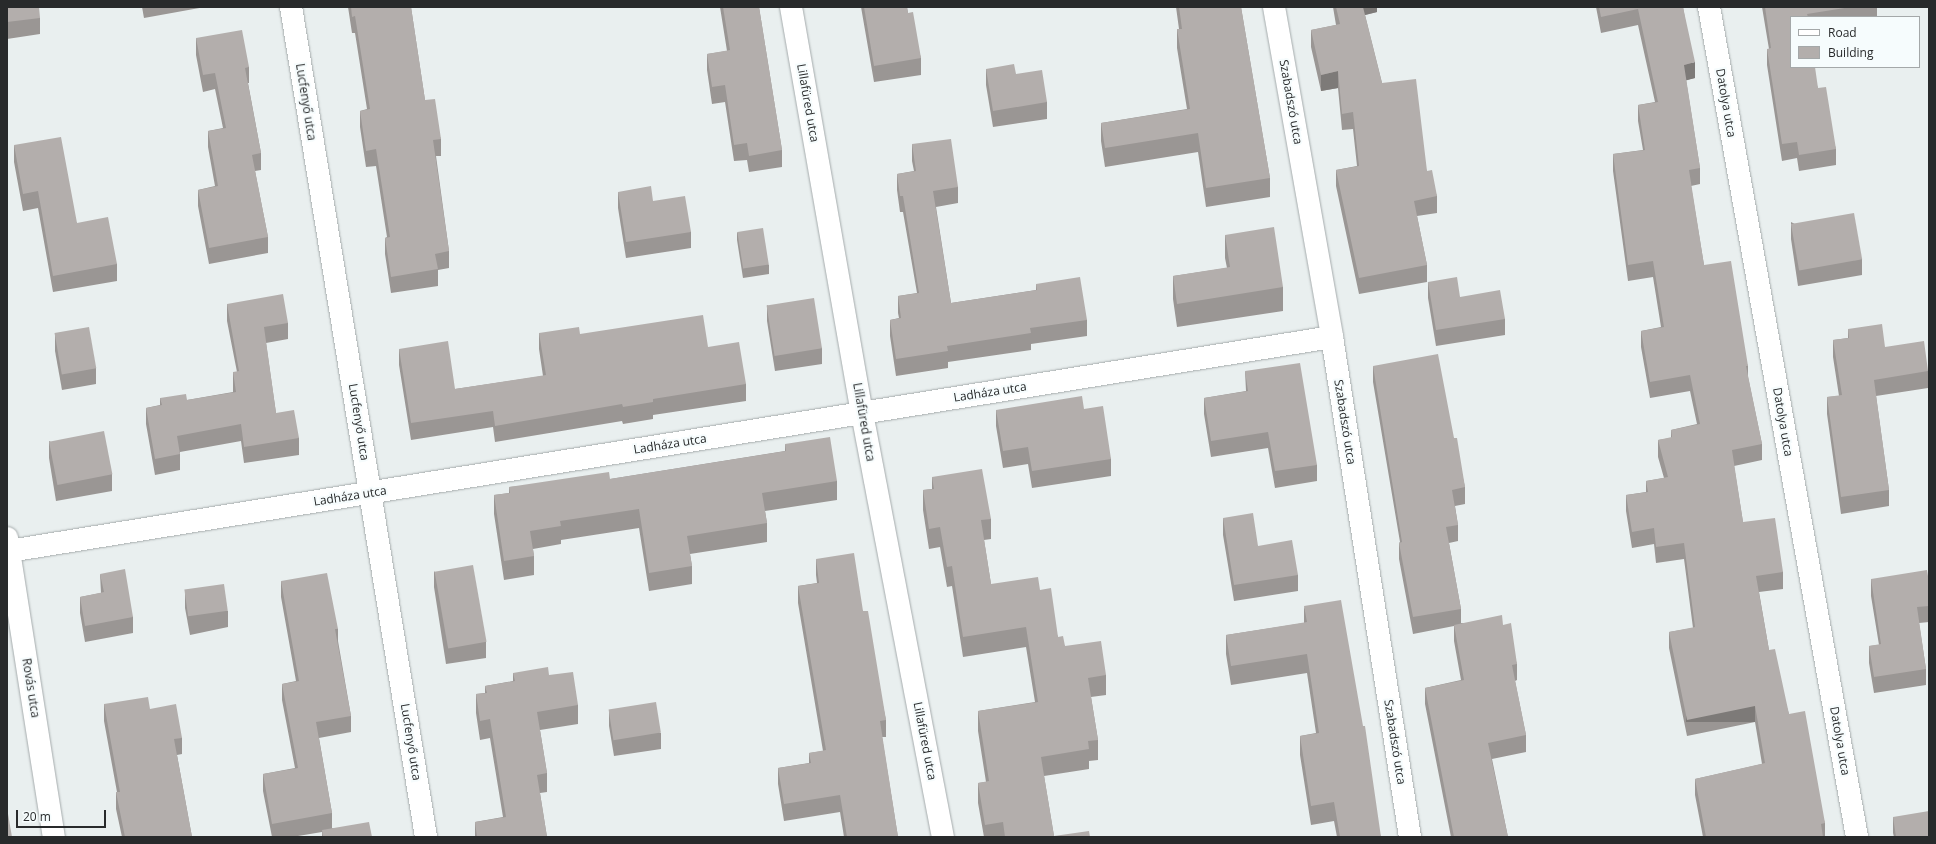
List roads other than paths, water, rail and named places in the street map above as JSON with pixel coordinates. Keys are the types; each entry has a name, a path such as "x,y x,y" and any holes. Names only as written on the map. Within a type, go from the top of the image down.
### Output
{"street":[{"name":"Lucfenyő utca","path":"291,7 426,837"},
{"name":"Lillafüred utca","path":"791,7 862,413 943,837"},
{"name":"Szabadszó utca","path":"1274,7 1332,337 1410,837"},
{"name":"Datolya utca","path":"1709,7 1857,837"},
{"name":"Ladháza utca","path":"8,545 370,492 1332,337"},
{"name":"Rovás utca","path":"8,545 54,837"}]}
